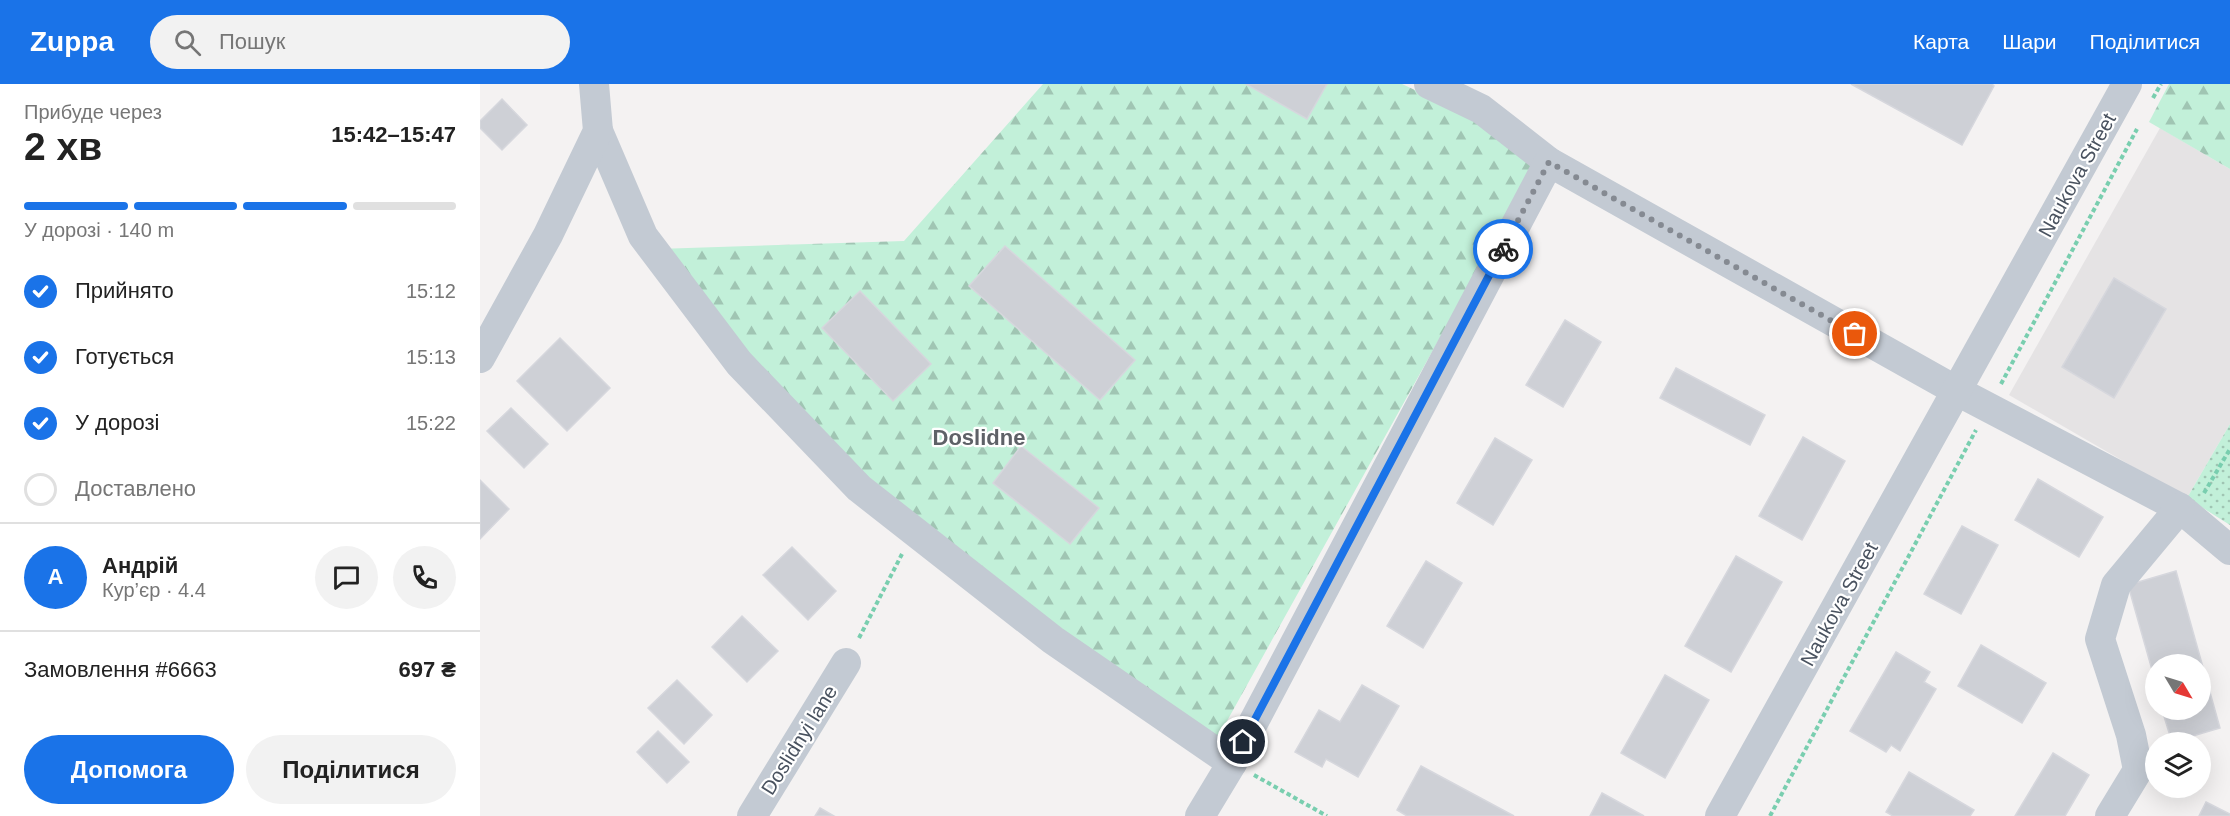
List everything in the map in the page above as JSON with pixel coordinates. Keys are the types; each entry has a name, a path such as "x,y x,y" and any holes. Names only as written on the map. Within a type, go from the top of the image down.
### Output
{"street":[{"path":"594,84 598,131 643,236 738,363 859,488 1053,640 1232,763"},
{"path":"1429,84 1481,109 1549,162 1957,391 2185,513 2230,550"},
{"name":"Naukova Street","path":"1720,816 2127,84"},
{"path":"480,358 549,235 598,131"},
{"path":"1200,816 1232,763 1549,162"},
{"path":"2110,816 2138,770 2131,735 2100,639 2116,585 2185,513"},
{"name":"Doslidnyi lane","path":"752,816 846,663"}],"path":[{"path":"2150,105 2161,84"},
{"path":"1770,816 2139,126"},
{"path":"2185,513 2230,448"},
{"path":"846,663 914,531"},
{"path":"1232,763 1327,816"}],"shaded area":[{"path":"2160,128 2230,169 2230,424 2187,498 2009,395"}],"green space":[{"path":"1043,84 1402,84 1477,119 1537,163 1217,739 1061,634 868,482 747,357 657,249 904,241"},
{"path":"2169,84 2230,84 2230,169 2149,122"},
{"path":"2230,424 2230,525 2187,498"}],"building":[{"path":"1246,84 1327,84 1307,119"},
{"path":"1851,84 1992,84 1994,86 1962,145"},
{"path":"502,99 527,125 502,150 480,128 480,121"},
{"path":"1005,246 1135,360 1100,400 969,286"},
{"path":"2114,278 2166,309 2114,398 2062,367"},
{"path":"860,291 931,364 893,401 822,328"},
{"path":"1565,320 1601,342 1563,407 1526,385"},
{"path":"560,338 610,388 567,431 517,381"},
{"path":"1676,368 1765,415 1750,445 1660,398"},
{"path":"511,408 548,444 524,468 487,431"},
{"path":"1803,437 1845,461 1802,540 1759,516"},
{"path":"1495,438 1532,460 1493,525 1457,503"},
{"path":"1021,446 1099,508 1070,544 993,483"},
{"path":"2038,479 2103,517 2079,557 2015,520"},
{"path":"480,480 509,509 480,539"},
{"path":"1962,526 1998,545 1961,614 1924,594"},
{"path":"792,547 836,591 808,620 763,575"},
{"path":"1736,556 1782,582 1731,672 1685,646"},
{"path":"1426,561 1462,583 1423,648 1387,626"},
{"path":"2176,571 2199,654 2148,654 2128,585"},
{"path":"742,616 778,651 747,682 712,647"},
{"path":"1981,645 2046,683 2022,723 1958,686"},
{"path":"1896,652 1930,672 1924,682 1936,689 1900,751 1891,745 1886,752 1850,731"},
{"path":"1665,675 1709,700 1665,778 1621,753"},
{"path":"677,680 712,715 684,744 648,708"},
{"path":"1362,685 1399,706 1358,777 1326,759 1322,767 1295,752 1319,710 1340,722"},
{"path":"2211,696 2220,728 2206,732 2169,732 2165,720 2211,720"},
{"path":"658,731 689,762 667,783 637,752"},
{"path":"2053,753 2089,775 2065,816 2015,816"},
{"path":"1421,766 1514,816 1407,816 1397,810"},
{"path":"1909,772 1974,810 1970,816 1893,816 1886,812"},
{"path":"1602,793 1644,816 1590,816"},
{"path":"2206,802 2230,814 2230,816 2199,816"},
{"path":"820,808 834,816 815,816"}],"way so far":[{"path":"1503,249 1549,162 1855,334"}],"district":[{"name":"Doslidne","path":"979,437"}],"route":[{"path":"1243,742 1503,249"}]}
